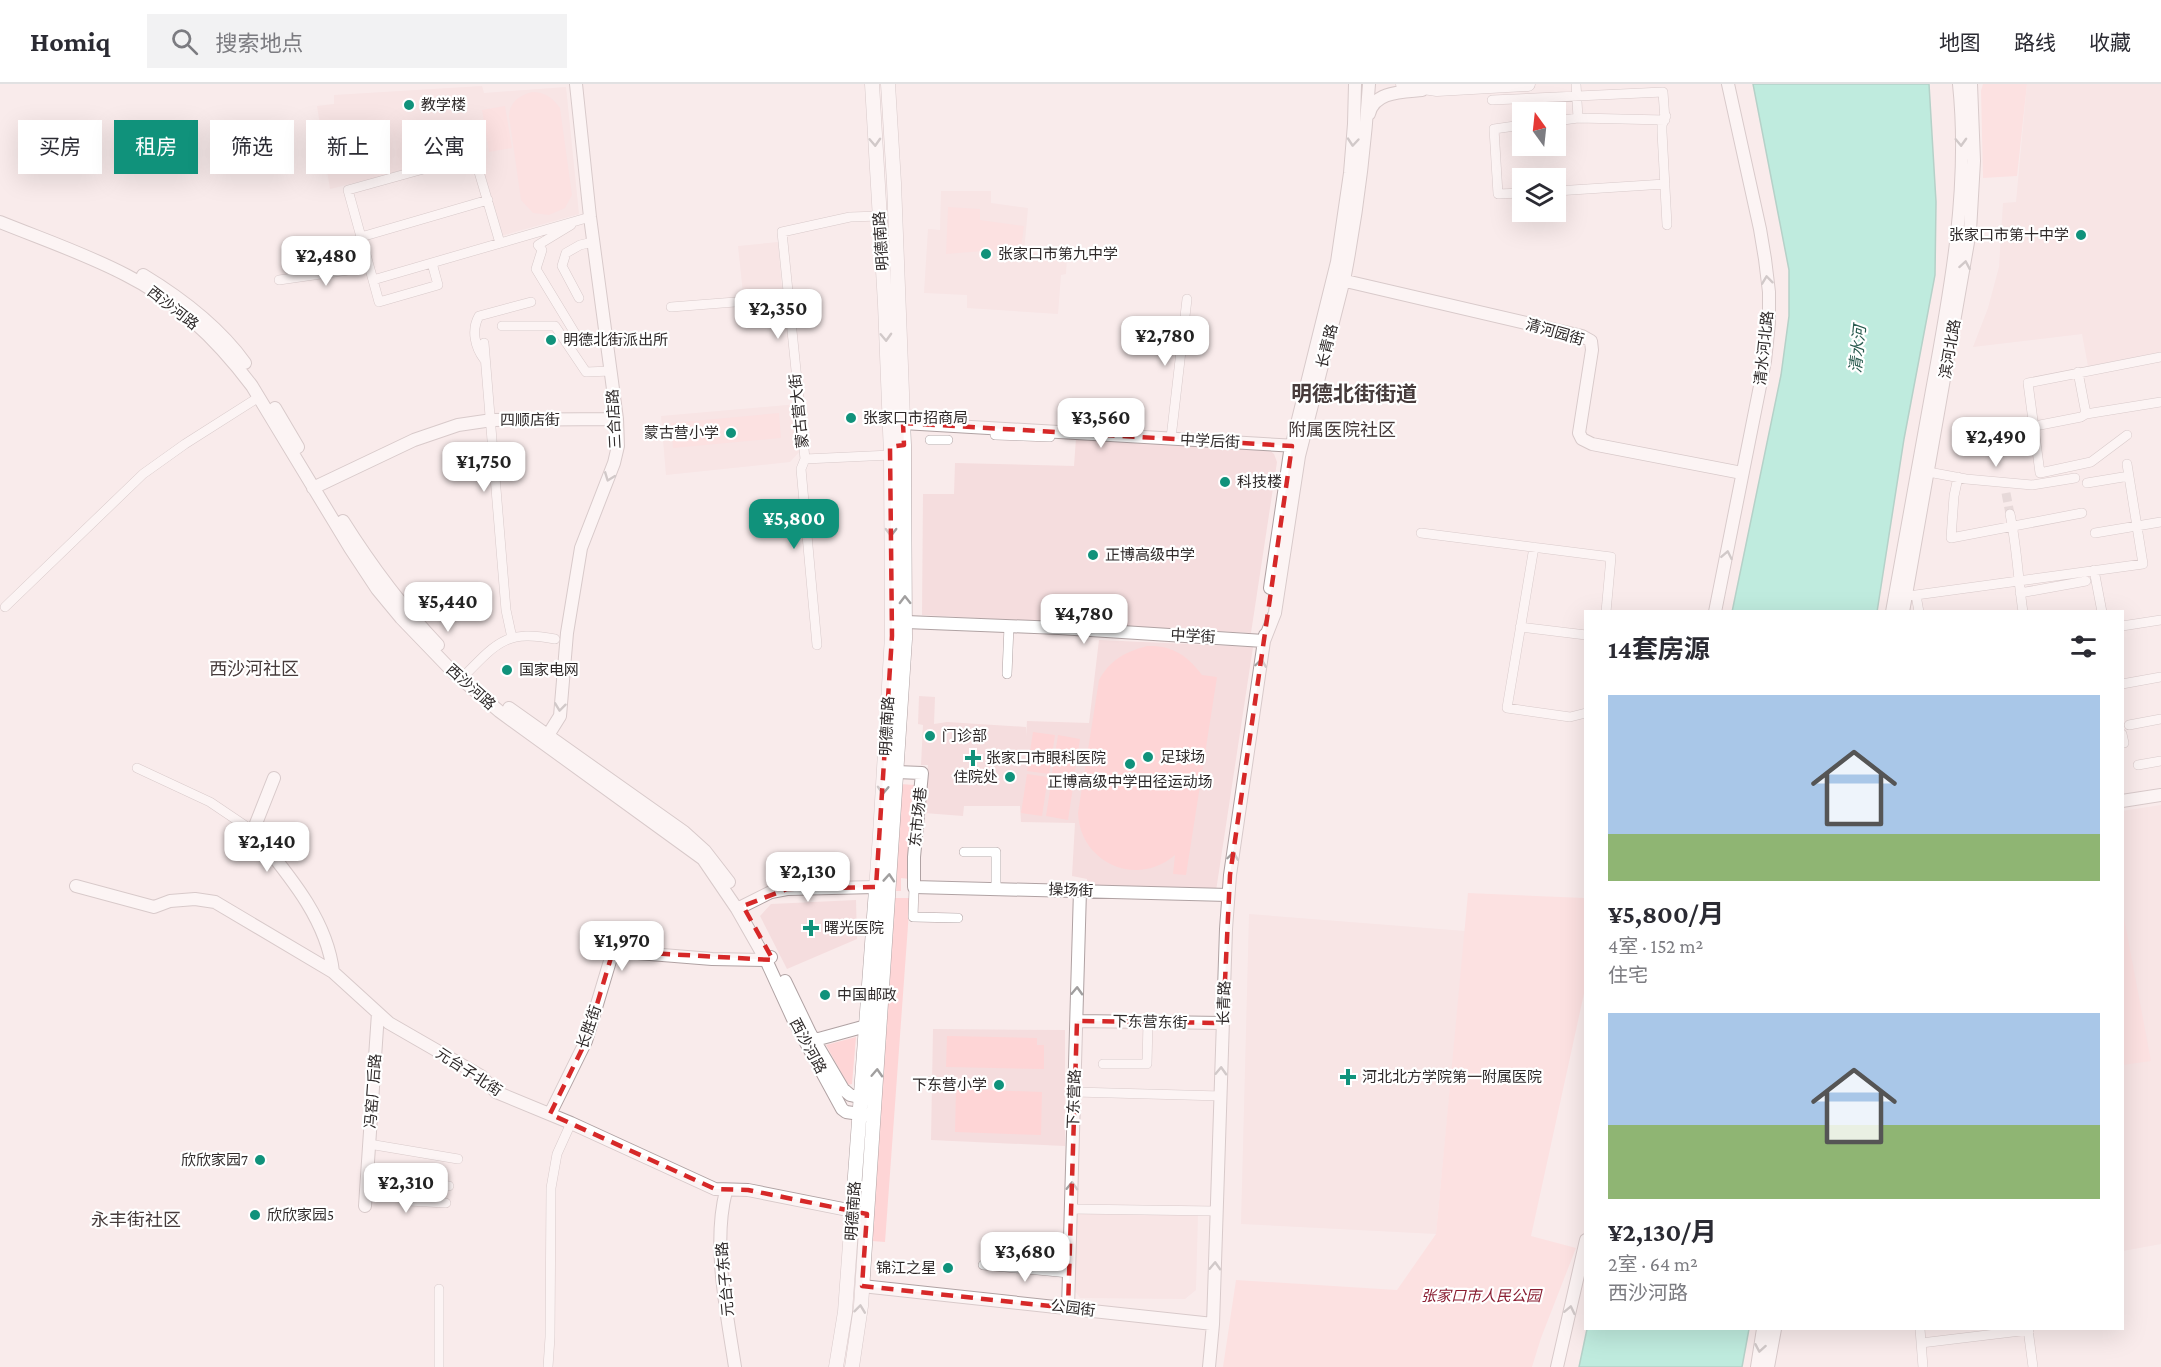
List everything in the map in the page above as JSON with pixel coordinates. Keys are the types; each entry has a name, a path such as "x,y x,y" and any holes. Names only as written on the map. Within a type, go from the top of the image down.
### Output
{"main road":[{"name":"明德南路","path":"836,1367 845,1312 876,887 896,681 906,622 872,84"},
{"name":"明德南路","path":"852,1367 862,1286 896,772 896,681 892,636 895,449 903,423 888,84"},
{"path":"1403,84 1437,88 1528,84"}],"street":[{"name":"三合店路","path":"545,739 560,716 567,633 581,548 614,464 618,446 617,419 593,242 576,84"},
{"name":"长青路","path":"1338,280 1350,173 1355,84"},
{"name":"长青路","path":"1209,1367 1213,1324 1228,894 1264,641 1275,613 1296,446 1338,280 1350,245 1369,84"},
{"path":"1576,84 1578,118"},
{"path":"1665,84 1668,111 1662,132 1667,225"},
{"name":"清水河北路","path":"1715,610 1765,361 1769,323 1769,292 1760,229 1728,84"},
{"name":"滨河北路","path":"1903,610 1959,230 1962,164 1959,84"},
{"name":"滨河北路","path":"1922,471 1971,231 1974,161 1971,84"},
{"path":"1366,124 1370,109 1382,96 1437,88"},
{"path":"1492,100 1663,92 1665,120"},
{"path":"1566,120 1665,120"},
{"path":"1512,126 1494,129 1498,194 1512,193"},
{"path":"432,263 438,285 379,302 348,190 474,155 500,243"},
{"path":"1566,190 1665,184"},
{"path":"361,237 488,200"},
{"name":"西沙河路","path":"0,214 130,268 164,287 223,336 243,359 263,388 377,589 401,618 454,673 499,711 684,832 718,866 843,1089 850,1095 861,1099"},
{"name":"蒙古营大街","path":"879,216 850,217 782,232 805,459 895,449"},
{"path":"373,280 590,217"},
{"name":"西沙河路","path":"0,222 126,275 161,296 199,327 234,362 375,571 406,610 466,674 545,739"},
{"path":"571,225 538,245 542,250 536,269 576,335"},
{"path":"544,230 547,240"},
{"path":"579,298 562,266 566,253 580,245 593,242"},
{"path":"279,280 369,267"},
{"name":"清河园街","path":"1338,280 1582,336 1591,341 1592,350 1579,433 1582,439 1592,444 1742,473"},
{"path":"670,308 788,298"},
{"path":"1171,438 1187,299"},
{"path":"486,361 479,352 475,338 476,321 479,316 531,302"},
{"path":"502,326 555,326 586,372 611,371"},
{"path":"484,343 506,610 512,638"},
{"path":"2127,435 2091,462 2040,473 2028,383 2161,357"},
{"path":"2078,372 2086,414"},
{"path":"5,607 143,474 259,397"},
{"path":"2035,426 2086,414 2161,402"},
{"name":"四顺店街","path":"317,486 414,440 458,425 492,420 617,419"},
{"name":"中学后街","path":"903,423 1025,433 1171,438 1296,446"},
{"path":"940,440 941,425"},
{"path":"995,435 1025,433 1054,438"},
{"path":"805,459 801,476 817,645"},
{"path":"1905,596 2143,564 2127,464"},
{"path":"1922,471 2032,485 2075,478"},
{"path":"2087,483 2129,476"},
{"path":"1958,477 1954,496 1952,538 2082,513"},
{"path":"2004,483 2006,493"},
{"path":"2010,514 2023,610"},
{"path":"2095,532 2161,522"},
{"path":"1421,533 1611,557 1605,610"},
{"path":"1533,547 1507,708 1570,717 1584,714"},
{"path":"2094,570 2102,610"},
{"path":"2020,593 2086,581"},
{"path":"1905,596 1917,610"},
{"name":"滨河北路","path":"1894,610 1905,596"},
{"path":"2124,626 2161,620"},
{"name":"中学街","path":"906,622 1264,641"},
{"path":"1007,674 1009,626"},
{"path":"1520,627 1584,635"},
{"path":"466,674 494,646 512,638 535,635 555,639"},
{"path":"2124,684 2161,677"},
{"path":"2129,724 2161,718"},
{"path":"2138,765 2161,761"},
{"path":"137,768 210,802 253,831 304,898 320,930 332,961 333,972"},
{"name":"东市场巷","path":"896,772 922,773 914,857 914,886"},
{"path":"253,831 274,778"},
{"path":"2124,801 2161,795"},
{"path":"964,852 996,852 996,888"},
{"name":"元台子北街","path":"76,886 154,907 170,901 195,899 215,902 333,972 389,1023 481,1076 496,1092 571,1123 715,1189 748,1190 853,1211"},
{"path":"914,886 913,917 958,918"},
{"name":"操场街","path":"914,886 1228,894"},
{"path":"740,907 771,892 786,889 876,887"},
{"name":"下东营路","path":"1068,1308 1080,890"},
{"name":"长胜街","path":"550,1114 586,1041 613,951 712,959 768,958"},
{"name":"西沙河路","path":"768,958 794,1019 842,1109 859,1115"},
{"name":"冯窑厂后路","path":"365,1206 378,1013"},
{"name":"下东营东街","path":"1077,1021 1223,1023"},
{"path":"1103,1064 1147,1064 1148,1022"},
{"path":"815,1040 866,1026"},
{"path":"1075,1092 1221,1096"},
{"path":"861,1099 875,1099"},
{"path":"859,1115 874,1116"},
{"path":"548,1367 551,1188 557,1154 571,1123"},
{"path":"369,1144 458,1159"},
{"path":"367,1176 449,1186"},
{"path":"411,1181 408,1201 446,1203"},
{"name":"元台子东路","path":"726,1191 722,1206 721,1241 724,1287 735,1367"},
{"path":"1071,1209 1216,1211"},
{"path":"1557,1367 1584,1248"},
{"path":"1013,1256 1070,1257"},
{"path":"983,1265 1070,1273"},
{"name":"公园街","path":"862,1286 1213,1324"},
{"path":"439,1290 439,1367"},
{"path":"1757,1367 1763,1330"},
{"path":"1768,1367 1775,1330"},
{"path":"1920,1330 1923,1367"},
{"path":"1921,1343 2029,1330 2033,1367"}],"highlighted area":[{"path":"903,423 1292,446 1230,875 1223,1023 1077,1021 1068,1308 862,1286 867,1214 748,1190 715,1189 550,1114 586,1041 613,951 773,960 743,906 787,889 876,887 892,636 890,447 904,445"}],"shaded area":[{"name":"张家口市第十中学","path":"2027,84 2161,84 2161,353 2088,366 2082,334 1973,347 1988,308 1999,267 2003,203 2016,202"},
{"path":"482,86 484,93 566,87 579,214 501,236 483,174 486,174 486,120 402,120 402,171 390,174 390,120 319,120 317,106 334,104 334,95"},
{"path":"328,174 390,174 330,189"},
{"name":"张家口市第九中学","path":"941,191 991,191 991,203 1028,208 1024,252 1067,256 1066,274 1061,275 1058,314 967,308 967,295 924,293 928,229 940,230"},
{"path":"778,242 782,289 743,293 738,246"},
{"name":"蒙古营小学","path":"798,404 802,449 790,462 666,475 661,416"},
{"name":"正博高级中学","path":"1076,438 1269,450 1274,454 1277,462 1251,633 922,615 923,494 954,494 955,463 1074,466"},
{"name":"正博高级中学田径运动场","path":"1099,640 1253,647 1216,891 1087,887 1087,879 1072,876 1075,823 1021,822 1020,806 964,806 963,816 924,813 928,765 921,765 923,725 918,724 919,696 935,697 934,724 947,722 1026,727 1026,736 1027,721 1089,723"},
{"path":"2161,805 2161,1244 2124,1251 2124,811"},
{"name":"曙光医院","path":"856,900 857,939 787,969 760,916 771,904"},
{"name":"河北北方学院第一附属医院","path":"1249,914 1465,931 1436,1234 1241,1224"},
{"name":"下东营小学","path":"933,1029 1065,1030 1065,1146 931,1140"},
{"path":"1076,1213 1198,1214 1196,1290 1185,1299 1080,1298 1075,1291"}],"green space":[{"path":"1983,84 2027,84 2017,176 1983,178 1981,91"},
{"path":"532,92 548,96 560,108 572,195 565,208 549,215 533,213 521,200 509,116 516,100"},
{"path":"505,106 512,148 489,152 486,120 484,120 482,110"},
{"path":"948,207 980,209 980,220 1024,226 1021,248 946,254"},
{"path":"779,413 781,438 673,448 671,423"},
{"path":"1147,646 1171,649 1191,662 1202,675 1217,677 1186,875 1173,874 1175,855 1160,865 1144,869 1128,869 1113,865 1100,857 1089,845 1081,831 1078,813 1099,680 1108,667 1119,658"},
{"path":"1033,732 1055,735 1049,774 1027,771"},
{"path":"1058,735 1080,739 1074,778 1052,774"},
{"path":"1027,774 1048,777 1042,816 1021,813"},
{"path":"1052,777 1074,781 1068,820 1046,816"},
{"path":"900,784 915,785 910,879 901,878 901,891 896,891"},
{"name":"张家口市人民公园","path":"1468,893 1584,898 1584,994 1531,1236 1576,1248 1532,1367 1223,1367 1236,1280 1397,1290 1436,1234"},
{"path":"895,898 910,898 885,1242 872,1241"},
{"path":"2124,918 2151,1061 2124,1065"},
{"path":"947,1036 1037,1038 1037,1045 1044,1045 1044,1069 946,1067"},
{"path":"856,1037 852,1084 848,1085 826,1045"},
{"path":"956,1089 1042,1092 1041,1135 955,1132"}],"water":[{"name":"清水河","path":"1753,84 1929,84 1936,202 1935,275 1904,439 1877,610 1732,610 1781,375 1789,316 1789,270"},
{"path":"1587,1330 1749,1330 1742,1367 1579,1367"}],"tunnel":[{"path":"2006,493 2010,514"}],"place":[{"name":"教学楼","path":"409,105"},
{"name":"张家口市第十中学","path":"2081,235"},
{"name":"张家口市第九中学","path":"986,254"},
{"name":"明德北街派出所","path":"551,340"},
{"name":"张家口市招商局","path":"851,418"},
{"name":"蒙古营小学","path":"731,433"},
{"name":"科技楼","path":"1225,482"},
{"name":"正博高级中学","path":"1093,555"},
{"name":"国家电网","path":"507,670"},
{"name":"门诊部","path":"930,736"},
{"name":"足球场","path":"1148,757"},
{"name":"张家口市眼科医院","path":"973,758"},
{"name":"正博高级中学田径运动场","path":"1130,764"},
{"name":"住院处","path":"1010,777"},
{"name":"曙光医院","path":"811,928"},
{"name":"中国邮政","path":"825,995"},
{"name":"河北北方学院第一附属医院","path":"1348,1077"},
{"name":"下东营小学","path":"999,1085"},
{"name":"欣欣家园7","path":"260,1160"},
{"name":"欣欣家园5","path":"255,1215"},
{"name":"锦江之星","path":"948,1268"}],"district":[{"name":"明德北街街道","path":"1354,394"},
{"name":"附属医院社区","path":"1342,430"},
{"name":"西沙河社区","path":"254,669"},
{"name":"永丰街社区","path":"136,1220"}]}
